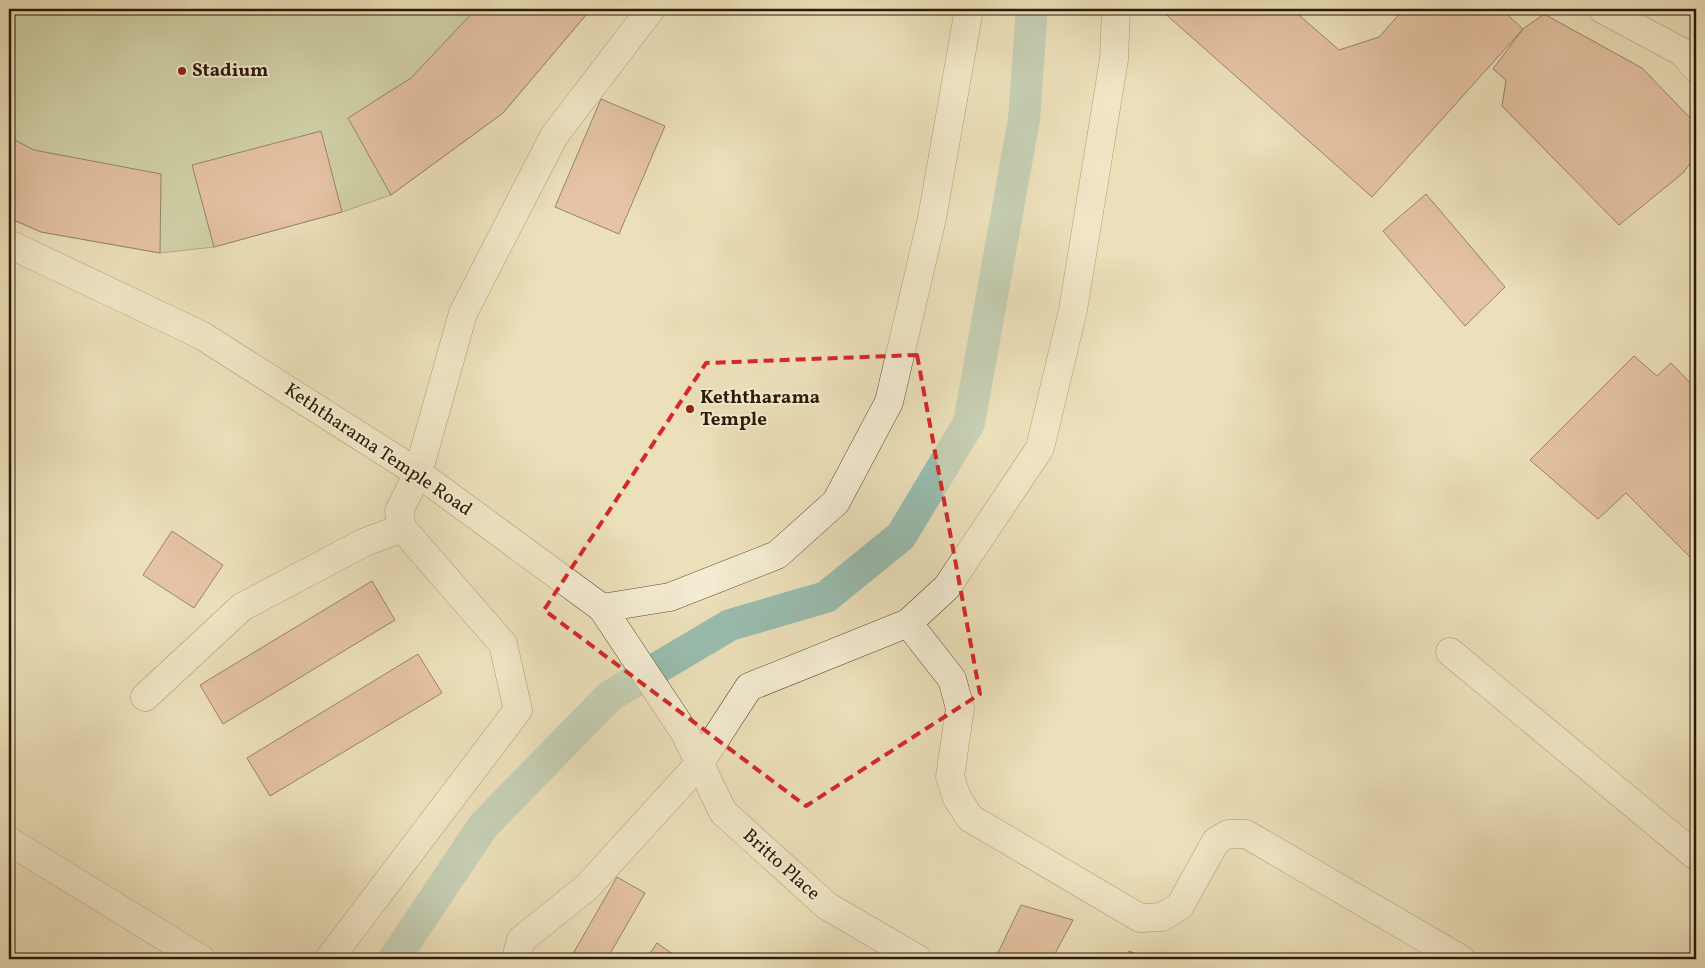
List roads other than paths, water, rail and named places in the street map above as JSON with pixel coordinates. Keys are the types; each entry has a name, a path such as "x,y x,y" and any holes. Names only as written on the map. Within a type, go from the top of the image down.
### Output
{"street":[{"path":"329,959 518,710 503,644 402,528 399,511 418,473 463,313 554,136 651,9"},
{"path":"602,608 670,597 778,555 836,502 889,402 932,218 969,9"},
{"path":"516,959 521,940 587,887 699,764 749,687 908,623 947,587 1040,448 1073,310 1114,59 1116,9"},
{"path":"1602,9 1682,52 1696,68"},
{"name":"Keththarama Temple Road","path":"9,244 201,335 418,473 602,608 684,734"},
{"path":"145,697 242,607 363,544 402,528"},
{"path":"908,623 952,679 960,708 950,778 957,798 970,818 1140,918 1162,918 1180,906 1216,841 1228,834 1246,834 1460,959"},
{"path":"1450,652 1696,856"},
{"name":"Britto Place","path":"684,734 723,812 827,906 918,959"},
{"path":"9,841 201,959"}],"waterway":[{"path":"394,959 483,826 610,696 730,625 826,597 901,536 969,423 1024,119 1032,9"}],"place":[{"name":"Stadium","path":"182,71"},
{"name":"Keththarama Temple","path":"690,409"}]}
